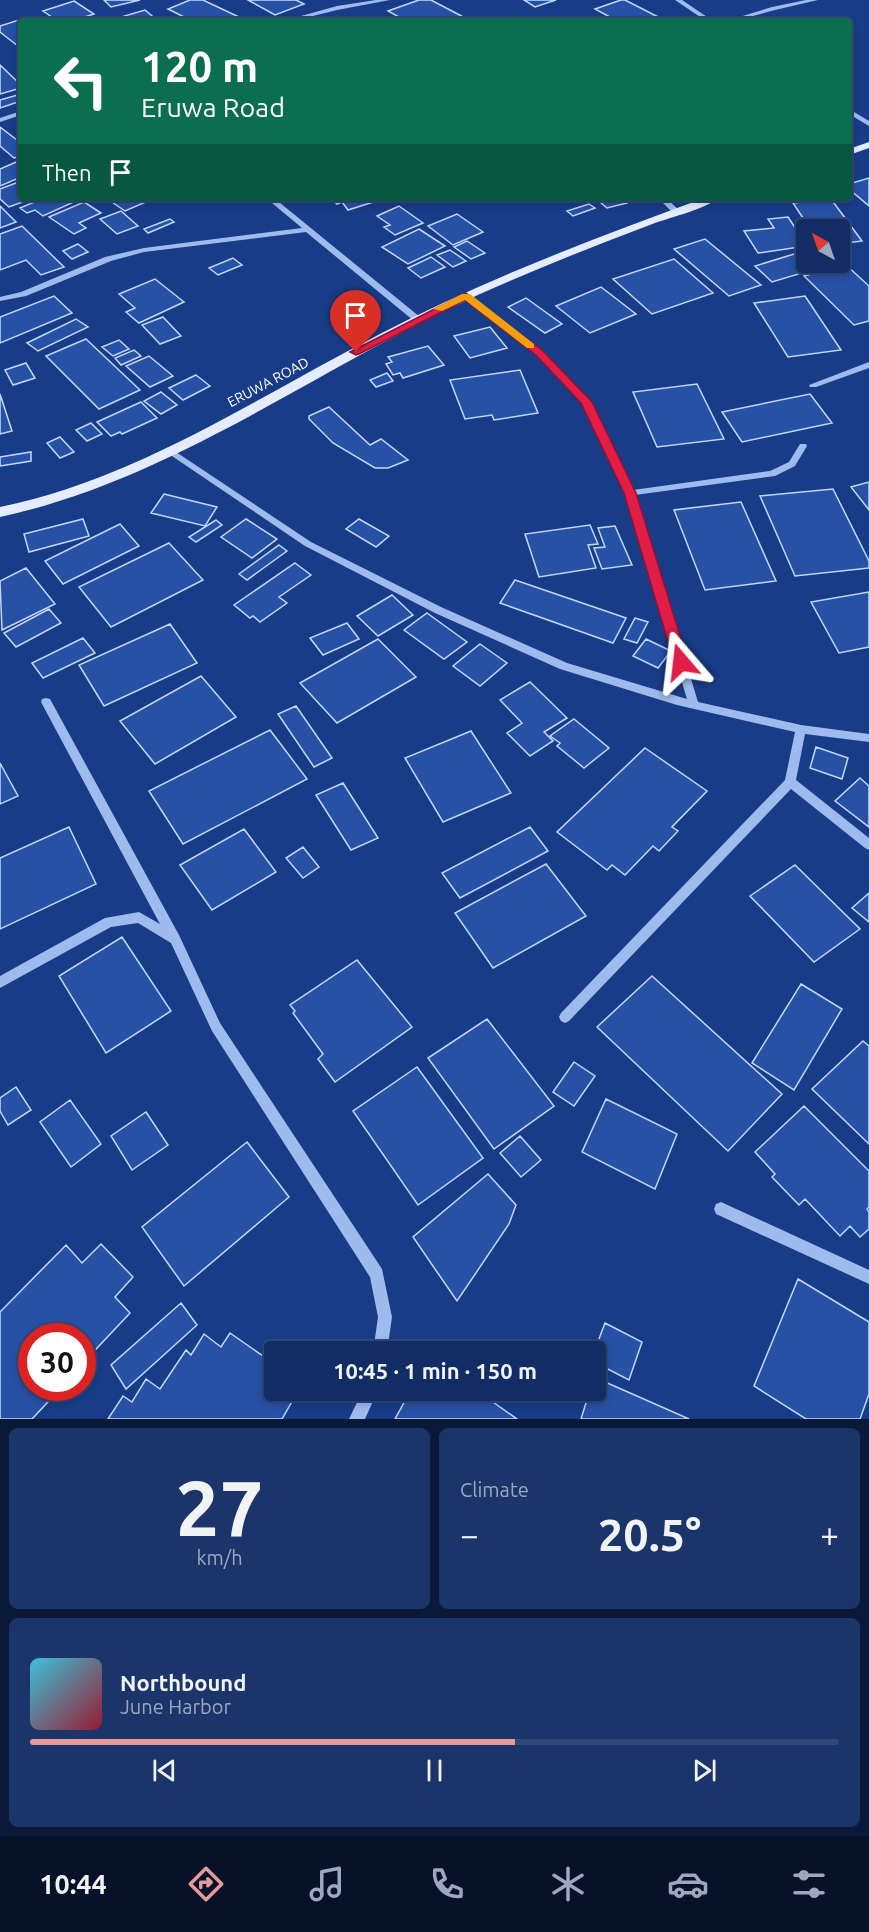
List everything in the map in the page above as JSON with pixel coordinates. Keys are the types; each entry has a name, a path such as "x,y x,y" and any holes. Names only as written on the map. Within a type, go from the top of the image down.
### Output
{"main road":[{"path":"852,151 869,146"},
{"name":"ERUWA ROAD","path":"0,512 63,497 170,452 417,319 466,296 568,252 705,201"}],"street":[{"path":"298,18 337,8 387,0"},
{"path":"678,0 705,18"},
{"path":"739,18 815,0"},
{"path":"852,113 869,124"},
{"path":"0,120 18,114"},
{"path":"274,201 417,319"},
{"path":"665,201 676,212"},
{"path":"0,298 22,294 108,259 144,250 309,229"},
{"path":"466,296 540,353 586,402 630,493 694,705"},
{"path":"813,385 869,365"},
{"path":"630,493 772,474 792,464 802,446"},
{"path":"170,452 308,544 438,610 564,666 694,705 801,729 868,735"},
{"path":"46,702 175,939 216,1027 377,1274 385,1317 382,1341"},
{"path":"565,1017 790,782 801,729"},
{"path":"790,782 869,846"},
{"path":"0,982 109,922 139,917 175,939"},
{"path":"722,1209 869,1277"},
{"path":"357,1419 366,1401"}],"building":[{"path":"104,0 140,0 111,7"},
{"path":"190,0 203,0 239,17 186,18 168,9"},
{"path":"248,0 296,0 304,4 275,15"},
{"path":"419,0 431,0 465,18 401,18 388,11"},
{"path":"524,0 556,0 535,7"},
{"path":"625,0 660,18 612,18 595,9"},
{"path":"74,1 94,14 81,18 54,18 43,11"},
{"path":"145,10 154,18 117,18"},
{"path":"18,20 18,46 0,32 0,26"},
{"path":"0,65 18,82 18,89 0,94"},
{"path":"18,95 18,102 0,108 0,100"},
{"path":"0,127 18,141 18,157 14,158 0,146"},
{"path":"18,161 18,178 0,186 0,169"},
{"path":"869,178 869,206 852,192 852,183"},
{"path":"18,182 18,201 25,201 9,207 0,199 0,189"},
{"path":"37,201 76,201 43,216 35,210 27,213 20,208"},
{"path":"110,201 148,201 125,211"},
{"path":"334,201 376,201 348,210 342,202 337,204"},
{"path":"625,201 627,203 607,208 600,202"},
{"path":"832,201 846,219 804,219 793,203"},
{"path":"84,202 101,213 79,223 86,228 74,234 49,217"},
{"path":"589,204 595,208 573,216 567,211"},
{"path":"0,206 16,222 0,228"},
{"path":"399,206 423,223 395,235 384,227 390,225 377,216"},
{"path":"121,211 138,226 117,234 100,219"},
{"path":"457,214 483,232 453,245 428,226"},
{"path":"788,217 796,229 796,248 758,253 744,231 774,228 768,219"},
{"path":"170,219 174,222 148,233 144,229"},
{"path":"850,225 862,241 850,243"},
{"path":"22,226 64,267 41,275 26,260 0,270 0,234"},
{"path":"419,229 445,246 408,264 382,247"},
{"path":"705,239 761,285 729,296 674,249"},
{"path":"467,241 485,253 471,259 454,247"},
{"path":"78,244 88,252 72,259 63,251"},
{"path":"450,250 466,261 453,267 437,255"},
{"path":"794,254 796,256 796,273 802,273 772,282 755,266"},
{"path":"431,257 445,267 421,278 408,268"},
{"path":"233,258 242,265 218,275 209,268"},
{"path":"674,259 713,293 652,314 613,279"},
{"path":"850,269 869,286 869,321 854,325 804,276 815,273 850,273"},
{"path":"155,279 184,302 139,323 126,312 135,308 119,294"},
{"path":"601,287 636,314 590,333 556,306"},
{"path":"54,296 72,313 0,343 0,317"},
{"path":"805,296 841,350 788,357 754,303"},
{"path":"526,298 562,324 545,333 508,307"},
{"path":"163,317 181,336 160,344 142,325"},
{"path":"76,319 88,327 38,351 27,343"},
{"path":"490,327 507,348 470,358 454,336"},
{"path":"86,339 140,390 99,409 46,356"},
{"path":"119,340 129,349 113,356 102,347"},
{"path":"428,346 444,365 403,378 400,373 393,375 386,364 392,362 388,357"},
{"path":"134,350 141,356 121,365 115,358"},
{"path":"149,356 173,376 150,387 126,366"},
{"path":"26,363 35,378 13,385 5,370"},
{"path":"520,370 538,413 494,420 492,415 465,419 450,380"},
{"path":"387,373 393,381 376,387 370,380"},
{"path":"196,375 210,386 183,400 169,388"},
{"path":"697,384 724,439 657,447 633,392"},
{"path":"161,392 177,405 161,414 144,401"},
{"path":"0,394 12,431 0,434"},
{"path":"810,394 832,423 742,442 722,412"},
{"path":"141,402 157,418 122,434 120,432 111,436 97,422"},
{"path":"329,407 370,445 381,439 408,460 388,468 375,468 333,443 309,419 309,416"},
{"path":"91,423 102,434 87,441 76,430"},
{"path":"60,437 74,452 60,458 47,443"},
{"path":"31,452 31,461 0,466 0,457"},
{"path":"869,482 869,510 851,487"},
{"path":"833,489 869,561 869,568 795,576 760,496"},
{"path":"164,494 217,507 205,526 151,513"},
{"path":"741,502 776,581 705,590 674,510"},
{"path":"83,519 89,536 29,552 24,534"},
{"path":"246,519 277,539 252,558 221,537"},
{"path":"359,519 389,536 376,547 346,529"},
{"path":"216,520 222,525 196,542 189,537"},
{"path":"120,524 139,546 63,584 45,561"},
{"path":"590,525 598,544 588,545 596,568 539,577 525,534"},
{"path":"615,526 632,565 602,569 594,548 605,547 598,528"},
{"path":"169,543 203,580 111,627 79,587"},
{"path":"279,545 287,551 247,580 239,574"},
{"path":"295,563 311,575 279,597 287,603 260,622 253,616 250,618 234,605"},
{"path":"26,568 55,604 2,630 0,581"},
{"path":"515,580 626,618 613,643 500,603"},
{"path":"869,592 869,647 839,653 811,602"},
{"path":"392,595 413,615 378,636 357,616"},
{"path":"49,609 61,623 16,647 4,633"},
{"path":"427,613 467,642 444,659 404,630"},
{"path":"635,618 648,622 637,643 624,639"},
{"path":"347,623 359,639 323,655 310,638"},
{"path":"170,624 197,663 104,706 79,665"},
{"path":"83,638 95,653 43,678 32,663"},
{"path":"378,639 416,677 337,723 300,683"},
{"path":"646,639 671,651 658,668 633,656"},
{"path":"480,644 507,663 480,686 453,666"},
{"path":"201,676 236,717 155,764 120,721"},
{"path":"530,682 567,718 544,732 553,741 530,756 507,733 522,723 500,700"},
{"path":"296,706 332,758 314,767 278,714"},
{"path":"574,719 609,748 584,768 557,746 560,743 550,736"},
{"path":"270,730 307,779 183,844 149,791"},
{"path":"471,731 511,793 443,822 405,758"},
{"path":"816,747 848,758 842,779 810,768"},
{"path":"645,748 707,791 672,827 678,831 659,851 653,846 625,875 612,865 607,870 557,832"},
{"path":"0,763 18,796 0,804"},
{"path":"860,778 869,786 869,827 835,801"},
{"path":"343,783 378,838 351,850 316,795"},
{"path":"69,827 96,884 0,929 0,858"},
{"path":"530,827 548,851 460,898 442,873"},
{"path":"244,829 276,872 212,910 180,865"},
{"path":"303,847 319,867 303,878 286,858"},
{"path":"546,864 586,916 493,968 455,913"},
{"path":"795,865 860,929 814,962 750,896"},
{"path":"869,893 869,922 852,908"},
{"path":"122,937 171,1011 106,1053 59,976"},
{"path":"357,960 412,1027 335,1082 318,1059 323,1054 293,1013 295,1011 290,1005"},
{"path":"652,976 782,1094 728,1151 597,1027"},
{"path":"801,984 842,1009 794,1090 752,1063"},
{"path":"487,1019 554,1106 494,1149 428,1058"},
{"path":"863,1041 869,1046 869,1144 812,1089"},
{"path":"574,1062 595,1076 574,1106 553,1092"},
{"path":"417,1067 483,1158 418,1205 353,1111"},
{"path":"16,1087 31,1110 8,1125 0,1111 0,1098"},
{"path":"606,1099 677,1134 655,1189 582,1152"},
{"path":"70,1100 101,1144 71,1167 40,1122"},
{"path":"804,1106 869,1171 869,1207 867,1209 869,1229 860,1237 850,1226 840,1236 805,1199 799,1205 772,1177 775,1174 755,1152"},
{"path":"146,1112 168,1145 132,1170 111,1136"},
{"path":"520,1136 541,1160 521,1177 500,1153"},
{"path":"247,1142 289,1197 184,1286 142,1227"},
{"path":"488,1174 516,1205 509,1224 457,1301 413,1237"},
{"path":"101,1244 133,1277 115,1297 130,1313 96,1349 96,1323 18,1323 18,1401 49,1401 32,1419 0,1419 0,1312 66,1245 82,1263"},
{"path":"798,1279 869,1322 869,1394 860,1419 806,1419 754,1386"},
{"path":"181,1303 197,1325 126,1389 111,1365"},
{"path":"605,1323 642,1342 629,1380 606,1368 606,1341 598,1341"},
{"path":"230,1333 264,1357 264,1401 292,1401 282,1419 108,1419 123,1396 132,1402 146,1379 160,1389 186,1350 191,1355 204,1334 221,1347"},
{"path":"606,1382 689,1419 581,1419 587,1401 606,1401"},
{"path":"405,1401 492,1401 517,1419 395,1419"}],"slow traffic":[{"path":"438,309 466,296 531,346"}],"route":[{"path":"356,352 466,296 540,353 586,402 630,493 681,662"}]}
